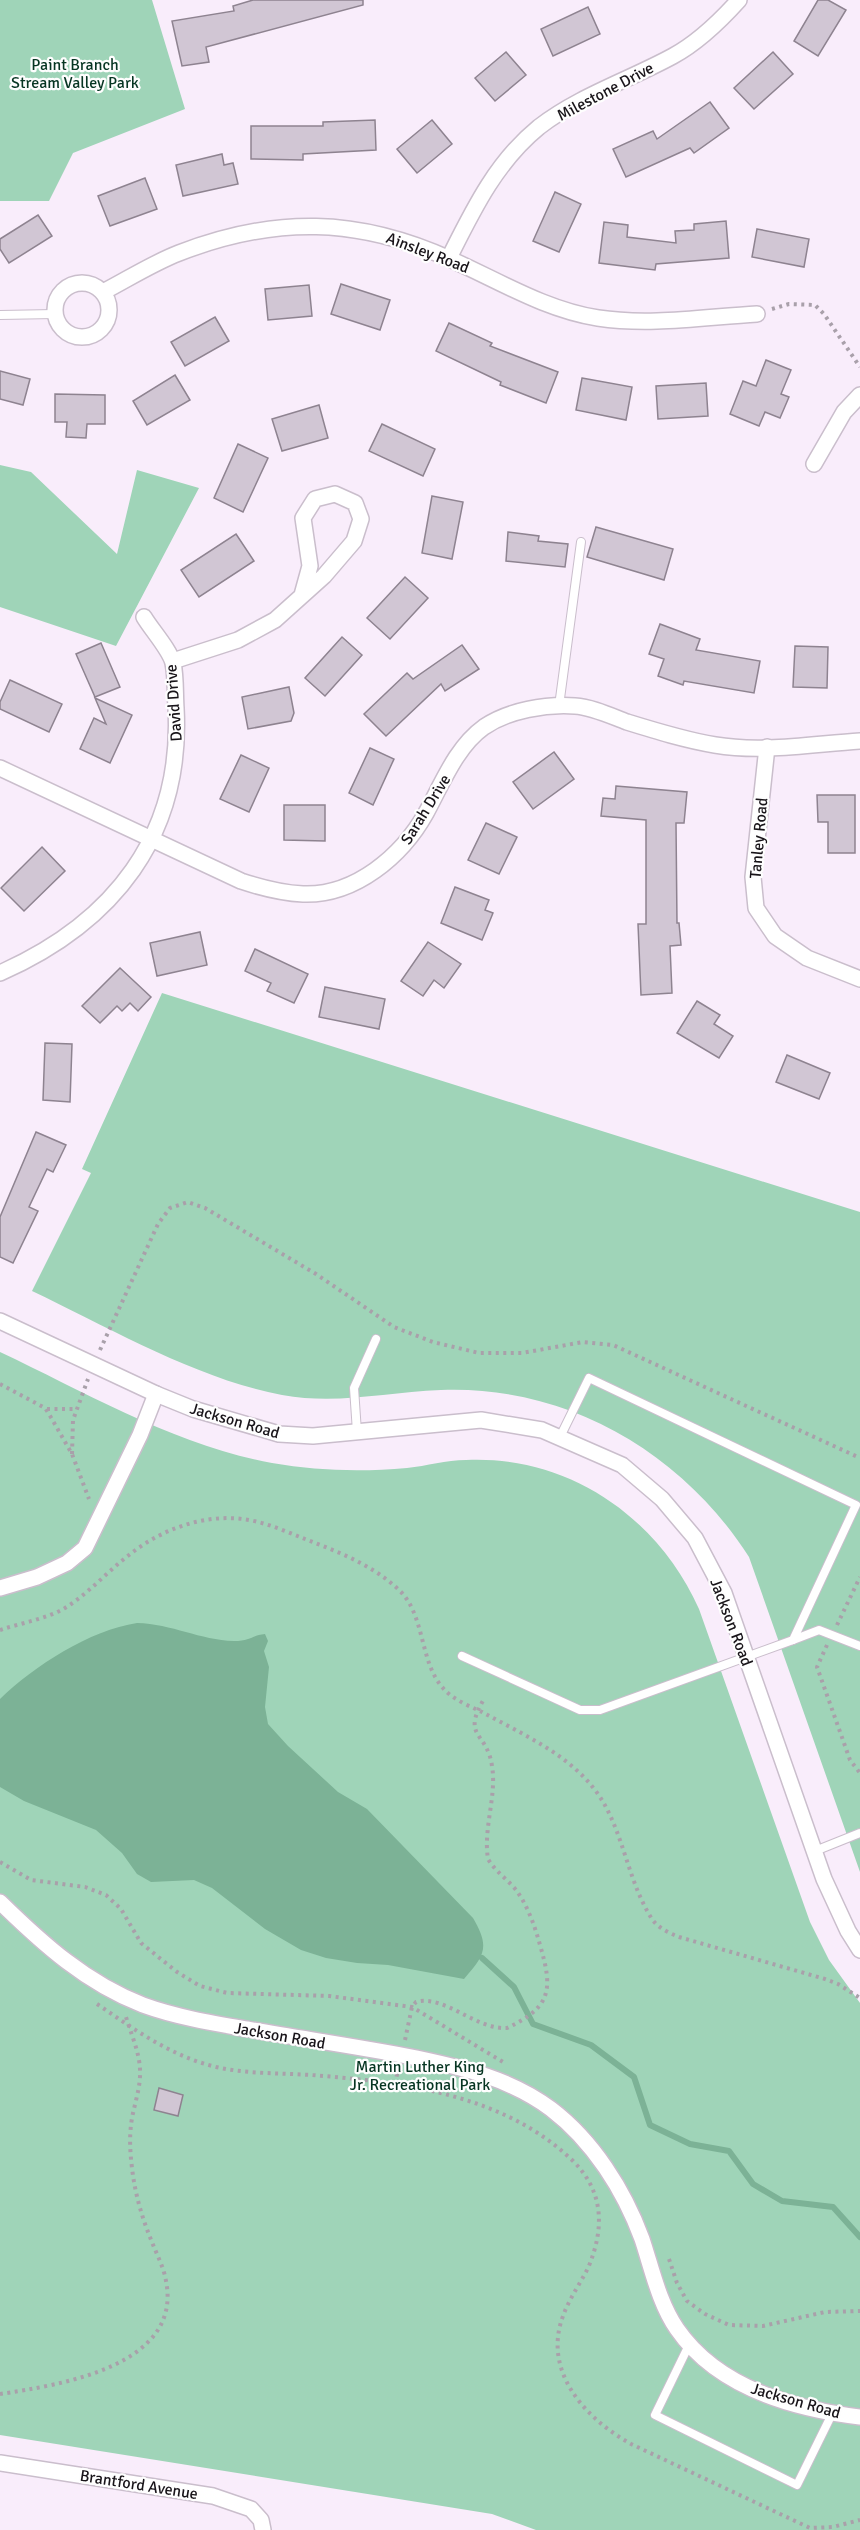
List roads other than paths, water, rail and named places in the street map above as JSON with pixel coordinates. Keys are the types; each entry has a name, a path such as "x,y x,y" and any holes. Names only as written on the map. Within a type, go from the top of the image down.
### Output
{"street":[{"name":"Milestone Drive","path":"449,258 479,197 508,158 539,128 574,104 675,55 725,16 739,0"},
{"name":"Ainsley Road","path":"103,292 178,254 208,244 260,231 308,225 367,230 408,242 449,258 549,305 598,318 650,321 757,314"},
{"path":"87,283 103,292 107,300 108,317 105,325 92,335 74,336 66,332 60,326 55,314 56,300 68,286 87,283"},
{"path":"814,464 844,412 860,395"},
{"path":"173,661 238,640 275,620 324,576 354,541 361,519 355,503 335,494 315,499 303,518 310,566 302,595"},
{"name":"David Drive","path":"0,973 37,955 75,932 104,905 131,873 151,839 167,799 178,740 173,661 144,617"},
{"name":"Sarah Drive","path":"0,768 241,881 273,891 305,894 337,889 387,864 408,841 463,748 484,727 514,714 542,706 577,706 667,735 717,746 767,747 860,741"},
{"name":"Tanley Road","path":"767,747 753,877 756,908 776,936 807,958 860,979"},
{"name":"Jackson Road","path":"0,1321 193,1409 279,1434 313,1436 481,1420 542,1430 622,1465 662,1499 695,1538 724,1593 824,1879 848,1931 860,1950"},
{"path":"0,1588 37,1577 57,1568 85,1548 140,1435 156,1394"},
{"name":"Jackson Road","path":"0,1902 72,1967 129,1999 196,2020 402,2055 462,2068 509,2083 551,2109 585,2142 610,2173 628,2206 657,2287 676,2327 699,2357 737,2383 782,2400 860,2416"},
{"name":"Brantford Avenue","path":"0,2463 213,2496 250,2509 261,2520 263,2530"}],"lane":[{"path":"0,315 55,314"},
{"path":"559,706 581,542"},
{"path":"357,1432 354,1388 376,1339"},
{"path":"560,1437 590,1378 856,1505 793,1640"},
{"path":"462,1656 580,1710 600,1710 819,1630 860,1646"},
{"path":"815,1851 860,1833"},
{"path":"689,2345 655,2415 797,2485 833,2412"}],"waterway":[{"path":"482,1958 514,1987 533,2024 591,2045 634,2077 650,2125 690,2144 729,2151 753,2184 782,2201 833,2207 860,2237"}],"park label":[{"name":"Paint Branch Stream Valley Park","path":"75,73"},
{"name":"Martin Luther King Jr. Recreational Park","path":"420,2075"}]}
